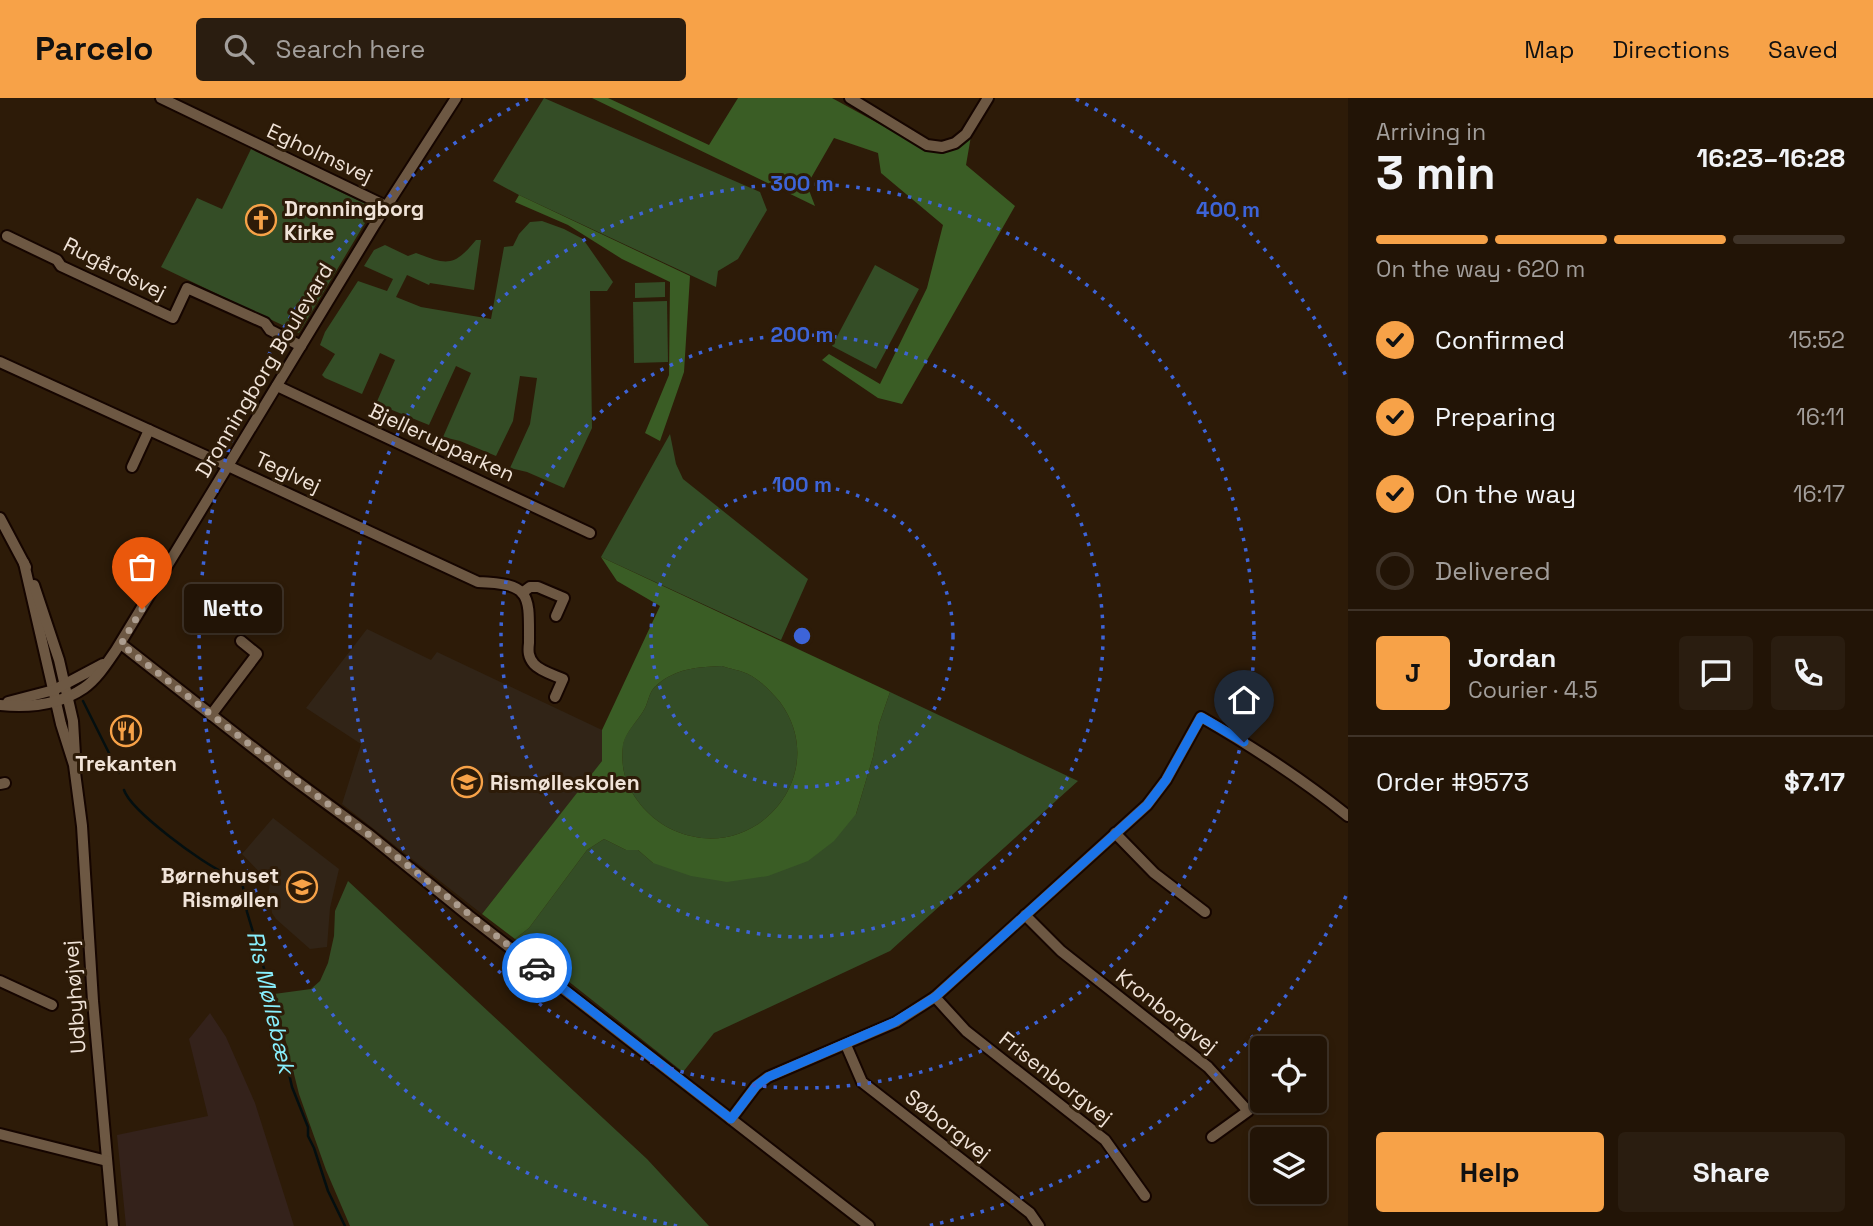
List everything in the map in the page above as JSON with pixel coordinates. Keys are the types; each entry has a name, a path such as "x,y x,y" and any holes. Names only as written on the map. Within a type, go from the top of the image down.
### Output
{"street":[{"name":"Egholmsvej","path":"161,98 386,206"},
{"name":"Dronningborg Boulevard","path":"0,704 55,695 66,690 106,663 121,644 386,206 456,98"},
{"path":"850,98 864,102 927,145 942,147 956,143 966,134 988,98"},
{"name":"Rugårdsvej","path":"7,236 57,260 61,266 173,318 187,288 265,323 270,330 301,346"},
{"name":"Teglvej","path":"0,362 478,582 513,585 522,593 530,587 538,587 564,598 556,616"},
{"name":"Bjellerupparken","path":"277,386 590,533"},
{"path":"132,467 149,430"},
{"name":"Udbyhøjvej","path":"0,518 5,539 24,563 42,605 60,660 75,738 74,765"},
{"name":"Udbyhøjvej","path":"24,563 74,765 82,826 93,1001 113,1226"},
{"path":"522,593 529,606 528,654 535,666 563,679 555,696"},
{"path":"211,715 257,654 241,641"},
{"path":"121,644 868,1226"},
{"path":"731,1119 756,1086 768,1077 895,1022 935,997 1147,805 1166,780 1201,717 1265,755 1348,816"},
{"path":"1115,833 1154,873 1205,912"},
{"name":"Kronborgvej","path":"1025,915 1060,951 1208,1067 1248,1111 1212,1137"},
{"path":"0,981 52,1005"},
{"name":"Frisenborgvej","path":"935,997 966,1031 1105,1140 1145,1196"},
{"name":"Søborgvej","path":"846,1045 863,1082 1030,1213 1038,1226"},
{"path":"0,1134 107,1161"}],"shaded area":[{"name":"Rismølleskolen","path":"367,629 431,660 437,652 602,730 603,760 482,914 342,804 361,744 306,708"},
{"name":"Børnehuset Rismøllen","path":"273,818 339,869 330,908 327,947 310,949 276,919 272,913 270,883 242,854"},
{"path":"210,1013 226,1037 255,1103 294,1226 126,1226 117,1135 208,1116 189,1039"}],"green space":[{"path":"544,98 760,192 767,210 738,259 718,271 716,287 493,181"},
{"path":"592,98 608,98 709,145 738,98 832,98 927,150 945,151 959,148 971,136 966,165 1015,206 902,404 878,398 822,360 829,354 880,384 927,288 943,225 881,173 878,153 834,138 807,185 815,206"},
{"path":"251,149 374,208 299,333 161,267 197,198 222,209"},
{"path":"519,195 690,276 684,372 660,441 645,433 669,375 670,282 622,259 568,225 515,202"},
{"path":"542,221 583,239 613,282 607,291 590,291 592,428 564,488 527,472 510,468 530,424 537,378 520,376 513,421 496,456 443,437 471,373 456,366 429,425 375,406 395,360 380,353 362,394 322,375 335,354 320,345 325,332 358,281 387,291 393,279 364,266 374,250 385,245 408,256 416,253 435,260 449,261 462,255 476,240 481,240 474,290 429,285 407,275 396,297 421,307 491,319 504,247 513,246 530,222"},
{"path":"875,265 919,289 876,369 832,346"},
{"path":"665,282 665,297 635,298 635,283"},
{"path":"667,301 668,362 634,363 633,302"},
{"path":"670,434 676,464 683,479 808,579 781,640 601,557"},
{"path":"601,557 890,692 879,724 873,757 856,814 834,841 808,861 768,876 727,882 691,876 653,863 638,850 626,850 604,839 587,850 529,928 515,939 482,914 602,761 602,730 660,606 617,581","holes":["722,666 752,676 780,702 794,730 797,758 791,784 777,807 757,825 732,836 703,838 673,830 657,821 643,808 632,793 625,776 623,745 652,691 661,681 689,669"]},
{"path":"722,666 752,676 780,702 794,730 797,758 791,784 777,807 757,825 732,836 703,838 673,830 657,821 643,808 632,793 625,776 623,744 652,691 661,681 689,669"},
{"path":"890,692 1078,781 890,951 714,1033 683,1072 515,939 529,928 587,850 604,839 626,850 638,850 653,863 856,814"},
{"path":"348,881 647,1159 709,1226 350,1226 326,1170 299,1094 274,994 311,989 320,981 328,963 334,936 335,911"}],"waterway":[{"name":"Ris Møllebæk","path":"83,701 119,773"},
{"name":"Ris Møllebæk","path":"124,790 140,811 185,848 225,873 241,875 247,912 269,985 292,1087 328,1191 345,1226"}],"way so far":[{"path":"142,609 121,644 537,968"}],"place":[{"name":"Dronningborg Kirke","path":"261,220"},
{"name":"Netto","path":"142,609"},
{"name":"Trekanten","path":"126,731"},
{"name":"Rismølleskolen","path":"467,782"},
{"name":"Børnehuset Rismøllen","path":"302,887"}],"route":[{"path":"537,968 731,1119 756,1086 768,1077 895,1022 935,997 1147,805 1166,780 1201,717 1244,742"}]}
